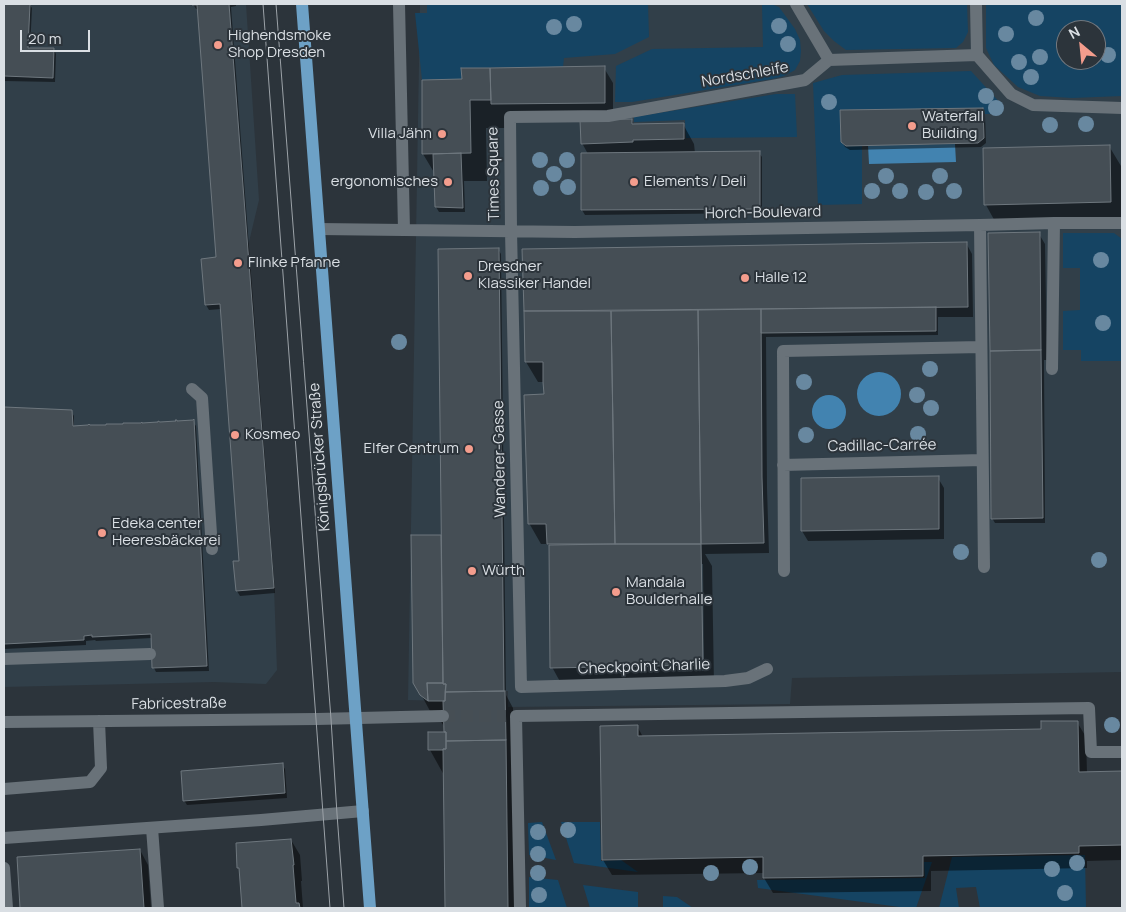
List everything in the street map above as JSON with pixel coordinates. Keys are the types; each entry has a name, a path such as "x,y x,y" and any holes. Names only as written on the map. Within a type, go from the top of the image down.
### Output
{"main road":[{"name":"Königsbrücker Straße","path":"302,4 370,908"}],"street":[{"path":"399,4 404,230"},
{"path":"796,4 829,60 977,56"},
{"path":"976,4 977,56 1011,94 1033,105 1122,108"},
{"name":"Nordschleife","path":"602,116 805,80 829,60"},
{"name":"Times Square","path":"511,232 510,118 602,116"},
{"path":"1052,369 1054,223"},
{"name":"Horch-Boulevard","path":"319,229 595,232 1122,223"},
{"path":"980,225 984,567"},
{"name":"Wanderer-Gasse","path":"511,232 521,687"},
{"path":"784,571 783,351 981,347"},
{"path":"192,389 202,398 212,549"},
{"name":"Cadillac-Carrée","path":"784,465 982,460"},
{"path":"4,659 150,654"},
{"name":"Checkpoint Charlie","path":"521,687 725,681 748,678 767,669"},
{"path":"520,908 511,716 1089,708 1091,752 1122,752"},
{"name":"Fabricestraße","path":"4,722 443,716"},
{"path":"4,788 90,782 102,768 99,721"},
{"path":"4,838 363,811"},
{"path":"152,828 158,908"},
{"path":"4,868 7,908"}],"shaded area":[{"path":"4,4 246,4 259,200 248,246 274,588 277,670 266,684 214,682 4,687"},
{"path":"420,4 1122,4 1122,672 792,678 790,704 508,707 508,691 446,692 445,701 408,700"},
{"path":"427,4 648,4 649,37 615,54 564,58 563,67 462,68 462,79 422,80 415,13 427,13"},
{"path":"762,4 771,4 779,7 795,29 800,40 801,51 800,61 795,70 784,76 772,79 632,102 615,102 616,66 652,49 763,47"},
{"path":"807,4 967,4 968,32 963,42 956,48 846,50 824,31"},
{"path":"986,4 1122,4 1122,96 1072,98 1040,96 1018,87 994,65 986,48"},
{"path":"971,71 1002,105 1001,114 984,114 983,108 840,110 841,142 846,146 862,145 862,204 818,205 813,83 842,75"},
{"path":"776,94 795,94 797,137 686,138 685,120 634,122 634,117"},
{"path":"955,144 956,162 869,164 868,145"},
{"path":"1063,233 1114,233 1122,239 1122,361 1081,361 1081,350 1063,350 1063,311 1080,310 1080,268 1063,268"},
{"path":"875,372 883,372 895,378 901,394 895,410 883,416 875,416 863,410 857,398 857,390 863,378"},
{"path":"829,395 841,400 846,412 841,424 829,429 817,424 812,412 817,400"},
{"path":"542,822 556,860 529,855 528,823"},
{"path":"561,822 600,822 601,861 621,860 638,872 574,863"},
{"path":"1085,855 1086,908 980,908 976,887 956,888 959,908 939,908 952,857"},
{"path":"924,862 932,862 916,908 758,888 757,880 925,878"},
{"path":"529,877 558,880 567,908 529,908"},
{"path":"583,885 638,892 638,908 590,908"},
{"path":"663,896 677,897 693,908 663,908"}],"building":[{"path":"4,4 30,4 28,48 54,48 53,78 4,76"},
{"path":"192,4 229,4 274,588 236,591 233,561 239,561 220,304 205,305 201,259 216,257 197,5"},
{"path":"605,66 605,103 491,104 490,68"},
{"path":"461,68 490,68 491,100 470,100 471,153 422,154 422,80 462,79"},
{"name":"Waterfall Building","path":"983,108 984,138 978,143 846,146 841,142 840,110"},
{"path":"632,119 632,124 684,123 684,139 581,144 580,120"},
{"path":"1110,145 1111,202 984,205 983,148"},
{"path":"760,151 760,209 581,210 581,153"},
{"path":"461,153 463,208 435,207 433,154"},
{"path":"1040,232 1041,350 990,351 988,233"},
{"name":"Halle 12","path":"967,242 968,307 524,311 522,249"},
{"path":"499,248 504,691 445,692 446,684 443,684 438,249"},
{"path":"936,307 936,331 761,333 761,309"},
{"path":"761,309 764,543 701,544 698,310"},
{"path":"698,310 701,544 615,544 611,311"},
{"path":"524,311 611,311 615,544 547,544 546,524 528,524 524,395 544,394 543,362 525,362"},
{"path":"1041,350 1043,518 991,519 990,351"},
{"name":"Edeka center Heeresbäckerei","path":"4,407 72,410 73,426 194,419 207,666 152,668 151,634 92,637 92,635 84,636 84,640 4,644"},
{"path":"939,476 939,529 801,531 801,478"},
{"path":"411,535 441,535 443,683 427,683 428,701 420,695 413,683"},
{"path":"701,544 703,665 550,668 549,545"},
{"path":"427,683 446,684 445,701 428,701"},
{"path":"505,691 506,740 446,741 443,701 445,701 445,692"},
{"path":"1041,721 1078,721 1079,772 1122,771 1122,845 1079,846 1079,853 923,856 923,876 763,878 763,857 602,860 600,726 638,725 638,736 1041,729"},
{"path":"428,732 446,732 446,749 428,750"},
{"path":"506,740 508,908 445,908 443,749 446,749 446,741"},
{"path":"283,763 285,793 183,801 181,771"},
{"path":"291,839 296,903 299,903 300,908 242,908 236,843"},
{"path":"140,849 144,908 20,908 17,857"}],"tunnel":[{"path":"443,716 506,716"}],"tram line":[{"path":"263,4 330,908"},
{"path":"276,4 344,908"}],"place":[{"name":"Highendsmoke Shop Dresden","path":"218,45"},
{"name":"Waterfall Building","path":"912,126"},
{"name":"Villa Jähn","path":"442,134"},
{"name":"ergonomisches","path":"448,182"},
{"name":"Elements / Deli","path":"634,182"},
{"name":"Flinke Pfanne","path":"238,263"},
{"name":"Dresdner Klassiker Handel","path":"468,276"},
{"name":"Halle 12","path":"745,278"},
{"name":"Kosmeo","path":"235,435"},
{"name":"Elfer Centrum","path":"469,449"},
{"name":"Edeka center Heeresbäckerei","path":"102,533"},
{"name":"Würth","path":"472,571"},
{"name":"Mandala Boulderhalle","path":"616,592"}]}
